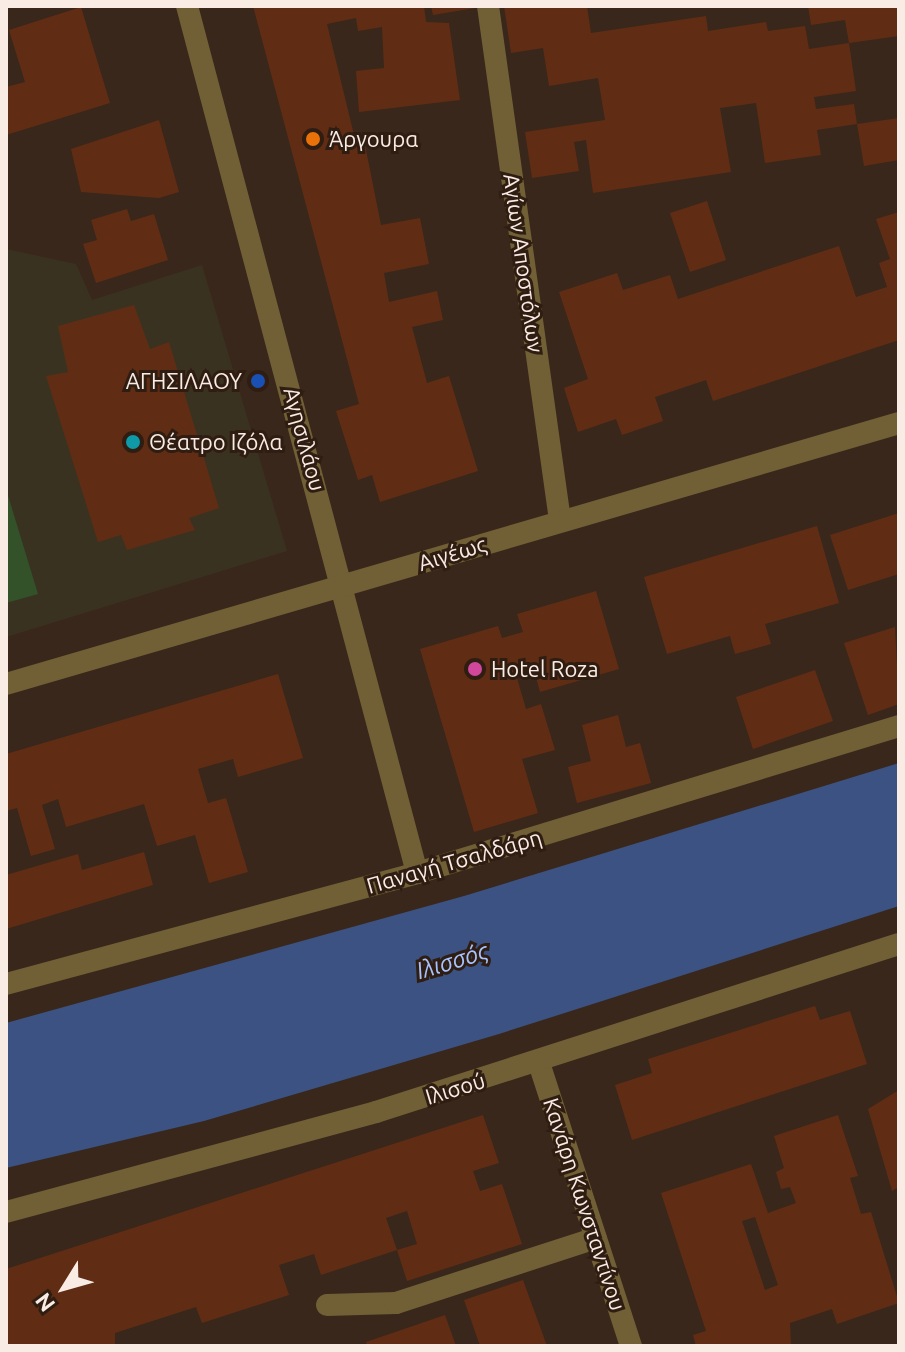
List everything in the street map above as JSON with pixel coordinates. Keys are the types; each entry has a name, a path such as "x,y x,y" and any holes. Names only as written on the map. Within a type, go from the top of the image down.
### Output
{"street":[{"name":"Αγησιλάου","path":"187,6 346,586 417,873"},
{"name":"Αγίων Αποστόλων","path":"488,6 560,520"},
{"name":"Αιγέως","path":"6,684 899,423"},
{"name":"Παναγή Τσαλδάρη","path":"6,984 417,873 899,726"},
{"name":"Ιλισού","path":"6,1212 539,1063 899,944"},
{"name":"Κανάρη Κωνσταντίνου","path":"539,1063 631,1346"},
{"path":"327,1305 396,1303 596,1238"}],"shaded area":[{"path":"6,249 76,264 92,300 202,265 287,551 6,637"}],"green space":[{"path":"6,489 38,594 6,603"}],"water":[{"name":"Ιλισσός","path":"899,763 899,906 499,1034 204,1121 6,1168 6,1023 464,896"}],"building":[{"path":"253,6 424,6 426,22 449,23 460,100 359,112 356,71 384,68 382,27 358,31 356,18 327,24 355,139 364,140 381,225 420,218 429,264 384,273 389,302 437,291 443,320 412,327 427,383 449,376 478,471 380,502 372,475 358,480 336,411 359,404"},
{"path":"431,6 475,6 475,8 433,15"},
{"path":"504,6 587,6 591,33 706,16 708,31 766,22 768,31 805,26 809,49 849,43 856,91 814,97 816,109 854,104 857,124 817,130 821,155 765,163 756,103 720,108 731,172 593,193 586,140 574,142 579,171 532,178 525,132 605,120 598,78 549,86 543,48 511,53"},
{"path":"808,6 899,6 899,36 849,43 845,20 811,25"},
{"path":"81,7 110,103 6,135 6,87 25,82 9,30"},
{"path":"899,118 899,160 864,166 857,124"},
{"path":"159,120 179,192 159,198 81,192 71,149"},
{"path":"707,201 726,260 690,272 670,213"},
{"path":"127,209 131,221 154,214 168,260 96,283 83,244 97,240 91,220"},
{"path":"899,212 899,340 713,401 706,380 655,397 663,421 622,435 616,419 578,432 564,388 588,379 559,292 617,273 623,290 670,275 678,299 839,246 856,297 887,287 879,263 890,259 876,219"},
{"name":"Θέατρο Ιζόλα","path":"134,305 150,349 169,342 219,508 189,518 195,530 127,550 121,535 98,542 46,376 68,372 58,326"},
{"path":"899,513 899,574 848,590 830,535"},
{"path":"817,526 839,603 765,624 771,644 735,654 730,636 667,654 644,577"},
{"path":"596,591 619,669 540,692 533,666 515,671 526,709 541,704 555,750 522,759 538,813 474,832 420,649 498,626 502,638 523,632 517,614"},
{"path":"895,627 899,704 868,715 844,643"},
{"path":"815,670 833,721 753,749 736,697"},
{"path":"278,674 303,758 238,777 233,759 198,769 208,803 226,798 248,872 209,883 195,835 157,846 144,804 66,827 58,799 42,805 55,849 31,856 17,808 6,811 6,754"},
{"path":"618,715 626,747 640,743 651,783 577,803 568,767 591,761 582,725"},
{"path":"144,852 153,885 6,929 6,875 78,854 82,870"},
{"path":"815,1006 820,1020 850,1011 867,1064 632,1140 615,1085 652,1073 648,1059"},
{"path":"899,1090 899,1187 892,1191 868,1109"},
{"path":"483,1115 499,1163 473,1171 480,1191 502,1184 522,1244 407,1281 397,1250 321,1275 314,1254 279,1265 289,1295 202,1323 196,1307 115,1333 115,1346 6,1346 6,1269","holes":["407,1211 417,1244 397,1250 386,1218"]},
{"path":"838,1115 858,1176 850,1178 861,1214 871,1212 899,1303 837,1324 832,1309 790,1323 791,1346 696,1346 693,1335 706,1331 661,1193 751,1164 768,1213 796,1203 790,1187 781,1189 776,1172 784,1168 774,1136","holes":["755,1217 778,1285 765,1290 742,1221"]},
{"path":"523,1280 547,1346 480,1346 464,1300"},
{"path":"445,1315 456,1346 367,1346 366,1342"}],"place":[{"name":"Άργουρα","path":"313,139"},
{"name":"ΑΓΗΣΙΛΑΟΥ","path":"258,381"},
{"name":"Θέατρο Ιζόλα","path":"133,442"},
{"name":"Hotel Roza","path":"475,669"}]}
